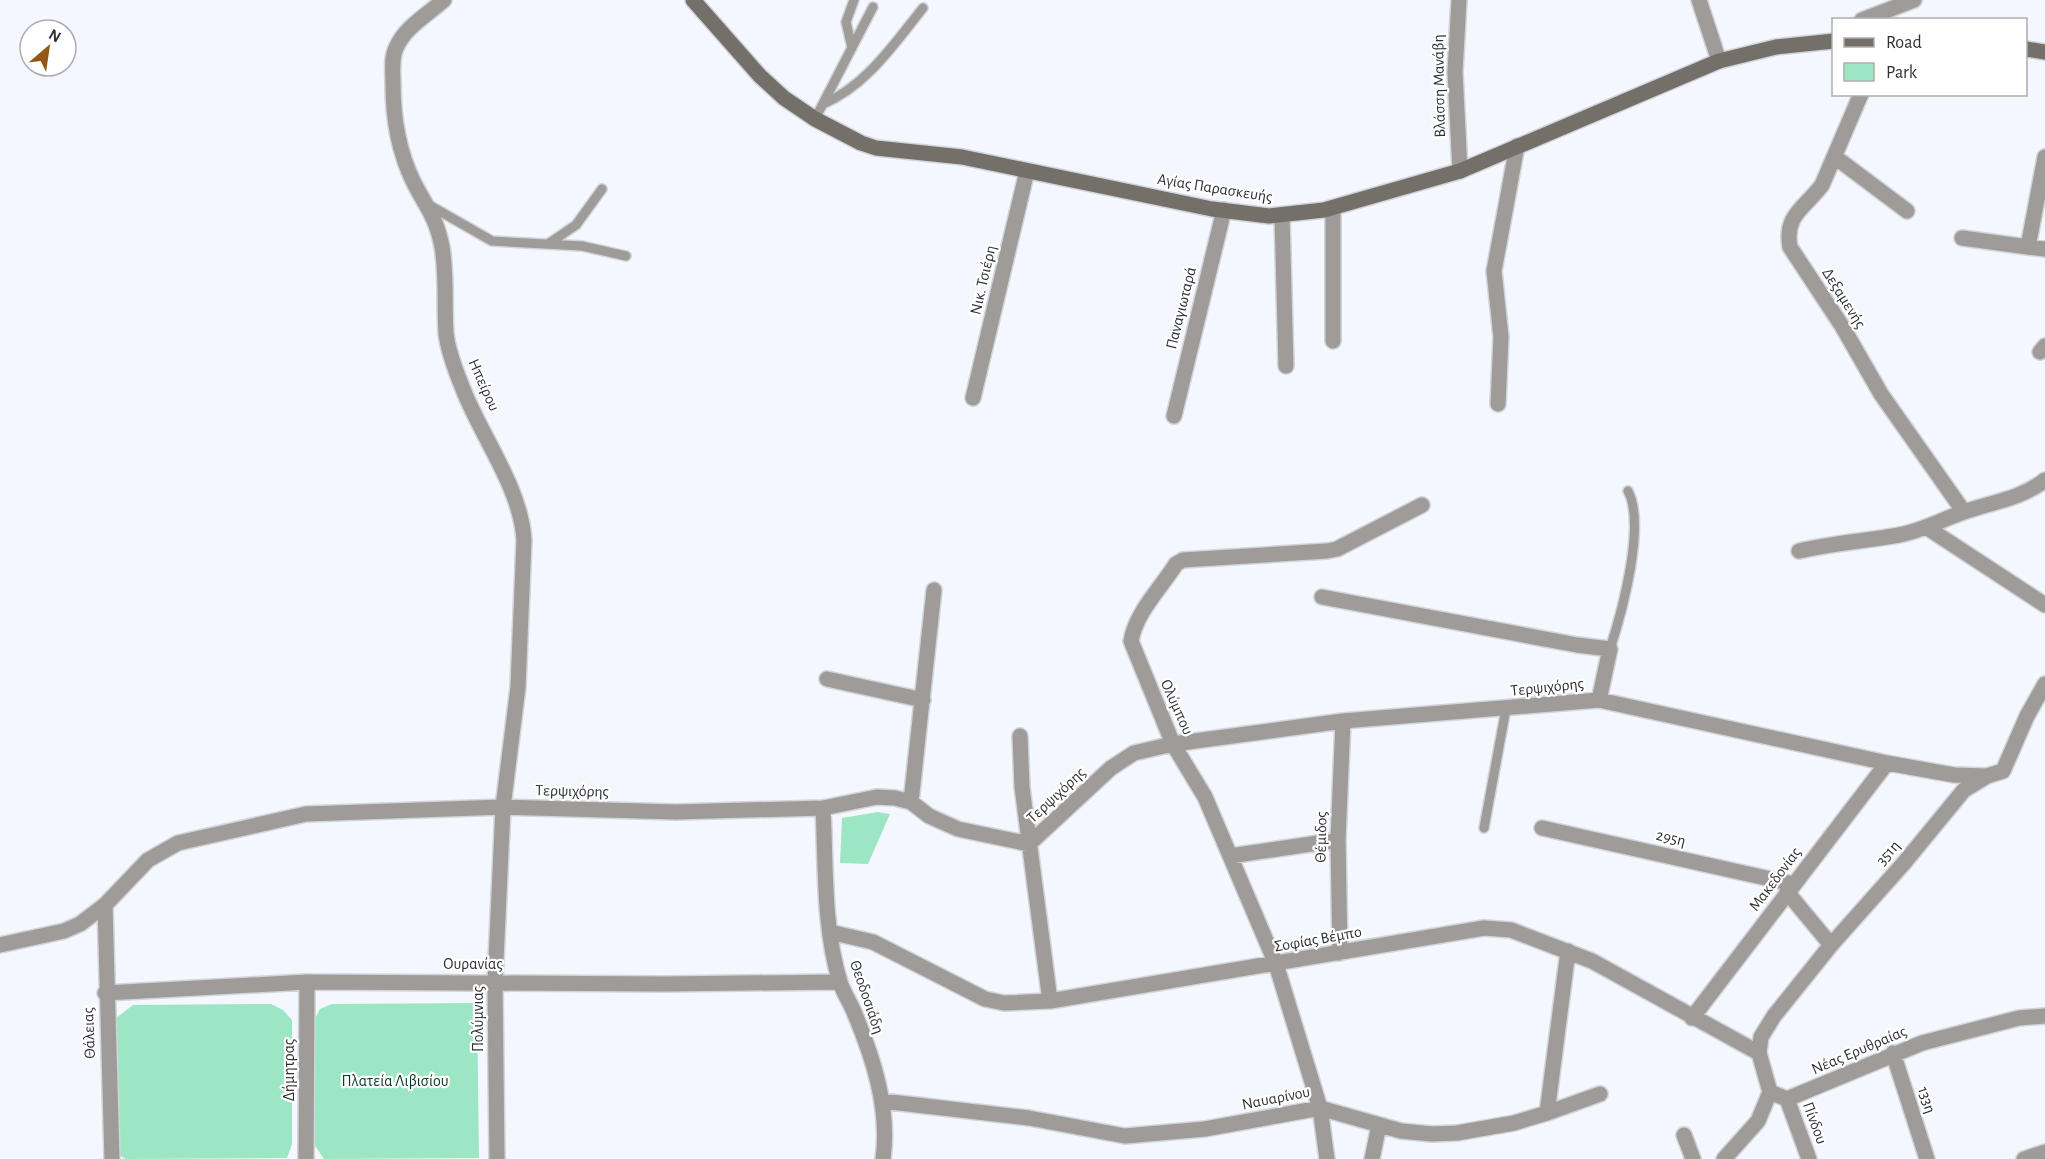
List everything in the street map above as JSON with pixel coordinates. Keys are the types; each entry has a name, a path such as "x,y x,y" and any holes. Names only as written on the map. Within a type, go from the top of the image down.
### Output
{"street":[{"name":"Ηπείρου","path":"444,0 404,34 393,57 393,101 399,140 414,182 429,205 442,248 446,336 456,372 496,454 524,530 518,687 503,807"},
{"name":"Αγίας Παρασκευής","path":"693,0 760,76 784,98 844,135 876,148 962,157 1224,210 1282,216 1333,208 1460,171 1719,61 1776,47 1832,41"},
{"name":"Βλάσση Μανάβη","path":"1459,0 1455,72 1460,171"},
{"path":"1699,0 1719,61"},
{"path":"1867,18 1914,0"},
{"path":"1815,42 1832,34"},
{"path":"2027,48 2045,52"},
{"name":"Δεξαμενής","path":"1860,96 1822,185 1813,198 1796,212 1788,234 1790,247 1842,326 1881,394 1964,512"},
{"path":"1498,404 1501,337 1494,271 1517,146"},
{"path":"2028,247 2045,157"},
{"path":"1835,158 1907,211"},
{"name":"Νικ. Τσιέρη","path":"973,398 1027,171"},
{"path":"1333,208 1334,341"},
{"name":"Παναγιωταρά","path":"1174,416 1224,210"},
{"path":"1282,216 1286,366"},
{"path":"1962,238 2045,249"},
{"path":"1799,551 1842,541 1899,535 2015,497 2045,480"},
{"name":"Ολύμπου","path":"1327,1159 1320,1108 1276,964 1205,797 1173,744 1131,641 1136,624 1176,564 1190,558 1337,549 1422,505"},
{"path":"1926,526 2045,604"},
{"path":"911,802 934,591"},
{"path":"1322,597 1577,645 1610,649 1599,700"},
{"path":"827,679 923,700"},
{"name":"351η","path":"1759,1053 1766,1028 1831,945 1904,863 1964,790 1987,776 2003,771 2027,716 2045,684"},
{"name":"Τερψιχόρης","path":"0,945 64,931 80,924 105,905 148,860 178,843 306,814 503,807 676,812 823,808 876,797 911,802 944,824 986,837 1029,844 1120,760 1134,753 1173,744 1343,722 1599,700 1887,763 1954,775 1987,776"},
{"name":"Θέμιδος","path":"1340,953 1338,840 1343,722"},
{"path":"1020,736 1022,787 1050,1001"},
{"name":"Μακεδονίας","path":"1692,1018 1887,763"},
{"name":"Πολύμνιας","path":"497,1159 495,982 503,807"},
{"name":"Θεοδοσιάδη","path":"823,808 830,932 840,982 854,1012 882,1101 886,1138 884,1159"},
{"name":"295η","path":"1542,828 1790,888"},
{"path":"1230,856 1338,840"},
{"path":"1790,888 1831,945"},
{"name":"Θάλειας","path":"105,905 105,993 112,1159"},
{"name":"Σοφίας Βέμπο","path":"830,932 873,942 985,999 1004,1003 1050,1001 1495,928 1511,930 1592,961 1759,1053"},
{"path":"1547,1113 1568,951"},
{"name":"Ουρανίας","path":"105,993 307,982 840,982"},
{"name":"Δήμητρας","path":"306,1159 307,982"},
{"name":"Νέας Ερυθραίας","path":"1787,1099 1893,1053 1973,1028 2019,1018 2045,1016"},
{"path":"1724,1159 1758,1121 1770,1092 1759,1053"},
{"name":"133η","path":"1893,1053 1927,1159"},
{"path":"1770,1092 1787,1099"},
{"name":"Ναυαρίνου","path":"882,1101 1029,1118 1125,1136 1205,1129 1320,1108 1378,1125 1432,1134 1514,1123 1600,1094"},
{"name":"Πίνδου","path":"1787,1099 1809,1159"},
{"path":"1372,1159 1378,1125"},
{"path":"1684,1135 1693,1159"},
{"path":"2024,1159 2045,1152"}],"lane":[{"path":"852,53 851,38 846,22 854,0"},
{"path":"815,119 852,53 873,7"},
{"path":"823,104 843,96 873,68 923,8"},
{"path":"548,244 576,225 602,189"},
{"path":"429,205 483,238 502,242 582,246 626,256"},
{"path":"1610,649 1627,582 1634,530 1635,512 1628,490"},
{"path":"1484,828 1506,709"}],"green space":[{"path":"878,812 890,814 868,864 840,863 842,818"},
{"name":"Πλατεία Λιβισίου","path":"477,1003 479,1158 324,1159 313,1143 312,1024 320,1009 332,1004"},
{"path":"271,1004 283,1010 292,1020 292,1144 287,1158 126,1159 120,1156 117,1141 116,1018 133,1005"}]}
